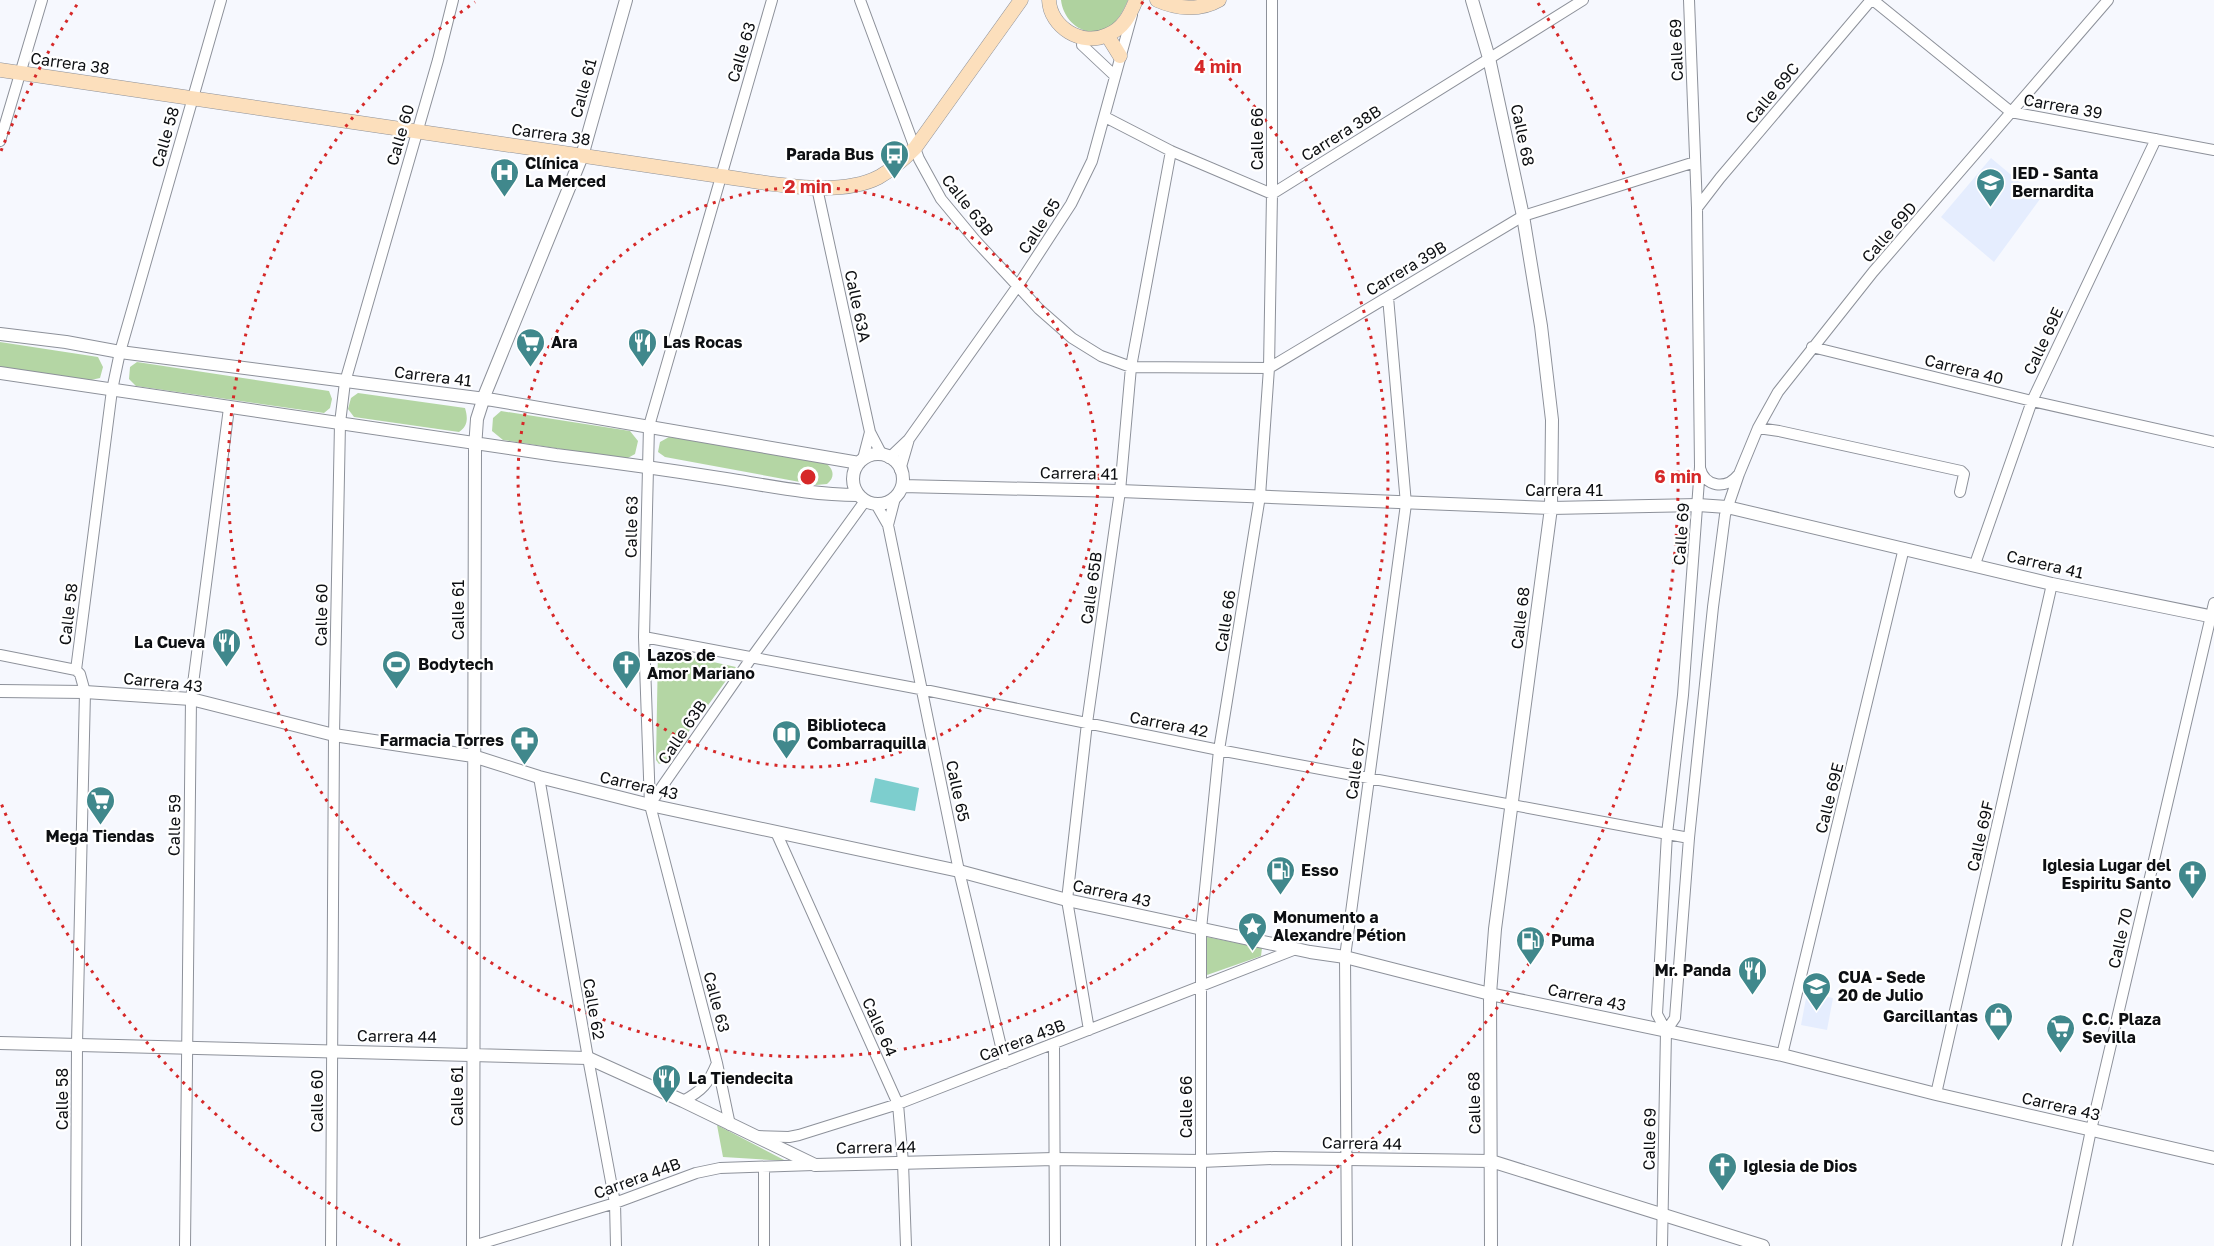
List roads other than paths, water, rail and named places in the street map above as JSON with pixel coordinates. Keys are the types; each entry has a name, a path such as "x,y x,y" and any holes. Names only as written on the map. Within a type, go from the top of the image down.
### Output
{"main road":[{"path":"1048,0 1052,14 1066,31 1086,38 1107,35 1121,27 1136,0"},
{"path":"1158,0 1183,8 1199,7 1219,0"},
{"name":"Carrera 38","path":"0,69 720,176 817,188 852,186 877,178 895,167 915,148 1022,2"},
{"path":"1107,35 1120,56"}],"street":[{"path":"0,141 42,0"},
{"name":"Calle 58","path":"76,1246 77,1044 85,692 80,674 76,669 112,390 120,352 221,0"},
{"name":"Calle 60","path":"331,1246 334,735 340,423 345,382 438,60 453,0"},
{"name":"Calle 61","path":"473,1246 473,756 477,419 483,399 582,156 626,0"},
{"name":"Calle 63","path":"730,1125 717,1063 650,805 644,637 646,466 648,426 772,0"},
{"name":"Calle 63B","path":"860,0 915,148 941,199 1017,287 1072,338 1101,356 1131,368"},
{"name":"Calle 65","path":"886,456 909,439 1017,287 1071,204 1092,161 1136,0"},
{"name":"Calle 66","path":"1201,1246 1202,929 1219,750 1260,496 1269,368 1272,0"},
{"name":"Calle 68","path":"1472,0 1489,58 1523,216 1541,326 1552,420 1551,508 1495,929 1490,994 1491,1246"},
{"name":"Carrera 38B","path":"1272,194 1583,0"},
{"name":"Calle 69","path":"1662,1246 1665,1031 1657,1014 1667,834 1683,695 1700,467 1697,208 1689,0"},
{"name":"Carrera 39","path":"1872,0 2011,112 2214,150"},
{"name":"Calle 69C","path":"1697,208 1872,0"},
{"name":"Calle 69D","path":"1727,507 1738,474 1758,428 1778,392 1873,272 2108,0"},
{"path":"1082,45 1115,76"},
{"path":"1105,117 1171,151 1272,194"},
{"name":"Calle 69E","path":"1975,564 2032,401 2156,139"},
{"name":"Calle 65B","path":"1089,1030 1067,900 1087,723 1120,491 1131,368 1171,151"},
{"path":"1695,166 1706,177 1720,178"},
{"name":"Carrera 39B","path":"1269,368 1523,216 1695,166"},
{"name":"Calle 63A","path":"817,188 870,432 886,456"},
{"name":"Calle 67","path":"1347,1246 1344,957 1406,504 1388,297"},
{"name":"Carrera 41","path":"0,334 66,342 120,352 483,399 861,461"},
{"name":"Carrera 40","path":"1812,347 2032,401 2214,442"},
{"path":"1131,368 1269,368"},
{"path":"0,373 866,500 889,501 894,498 902,486 900,470 886,456 869,456 855,469 853,483 866,500"},
{"name":"Calle 59","path":"185,1246 185,1047 191,699 229,408"},
{"path":"1758,428 1961,471 1964,479 1960,492"},
{"name":"Calle 63A","path":"861,461 870,432"},
{"name":"Calle 65","path":"900,470 909,439"},
{"path":"1700,467 1703,477 1717,485 1727,484 1738,474"},
{"name":"Carrera 41","path":"902,486 1120,491 1551,508 1698,505 1727,507 2052,584 2212,617"},
{"name":"Calle 65","path":"894,498 888,525 920,689 959,871 1005,1063"},
{"name":"Calle 63B","path":"650,805 752,657 866,500"},
{"name":"Calle 65","path":"866,500 888,525"},
{"name":"Calle 69","path":"1665,1031 1675,1018 1689,838 1713,607 1727,507"},
{"name":"Calle 69E","path":"1782,1055 1904,548"},
{"name":"Calle 69F","path":"1936,1094 2052,584"},
{"name":"Calle 70","path":"2067,1246 2091,1130 2214,603"},
{"name":"Carrera 42","path":"644,637 920,689 1219,750 1689,838"},
{"path":"0,655 76,669"},
{"name":"Carrera 43","path":"0,691 85,692 191,699 334,735 473,756 539,777 650,805 959,871 1067,900 1296,949 1344,957 1490,994 1782,1055 1936,1094 2214,1158"},
{"path":"1683,695 1705,696"},
{"name":"Calle 62","path":"539,777 615,1203 616,1246"},
{"name":"Calle 64","path":"776,832 898,1104 906,1246"},
{"name":"Carrera 43B","path":"753,1136 799,1135 898,1104 1296,949"},
{"name":"Carrera 44","path":"0,1043 588,1058 815,1165 1054,1159 1201,1161 1274,1158 1491,1161 1763,1246"},
{"path":"1054,1044 1055,1246"},
{"path":"683,1101 700,1091 710,1080 717,1063"},
{"name":"Carrera 44B","path":"473,1246 615,1203 696,1173 720,1168 815,1165"},
{"path":"764,1167 764,1246"}],"water":[{"path":"875,778 919,788 915,811 870,802"}],"place":[{"name":"Parada Bus","path":"895,180"},
{"name":"Clínica La Merced","path":"504,198"},
{"name":"IED - Santa Bernardita","path":"1991,208"},
{"name":"Ara","path":"530,368"},
{"name":"Las Rocas","path":"642,368"},
{"name":"La Cueva","path":"226,668"},
{"name":"Bodytech","path":"397,690"},
{"name":"Lazos de Amor Mariano","path":"626,690"},
{"name":"Biblioteca Combarraquilla","path":"786,760"},
{"name":"Farmacia Torres","path":"525,766"},
{"name":"Mega Tiendas","path":"100,826"},
{"name":"Esso","path":"1280,896"},
{"name":"Iglesia Lugar del Espiritu Santo","path":"2192,900"},
{"name":"Monumento a Alexandre Pétion","path":"1252,952"},
{"name":"Puma","path":"1530,966"},
{"name":"Mr. Panda","path":"1752,996"},
{"name":"CUA - Sede 20 de Julio","path":"1817,1012"},
{"name":"Garcillantas","path":"1999,1042"},
{"name":"C.C. Plaza Sevilla","path":"2061,1054"},
{"name":"La Tiendecita","path":"667,1104"},
{"name":"Iglesia de Dios","path":"1722,1192"}]}
